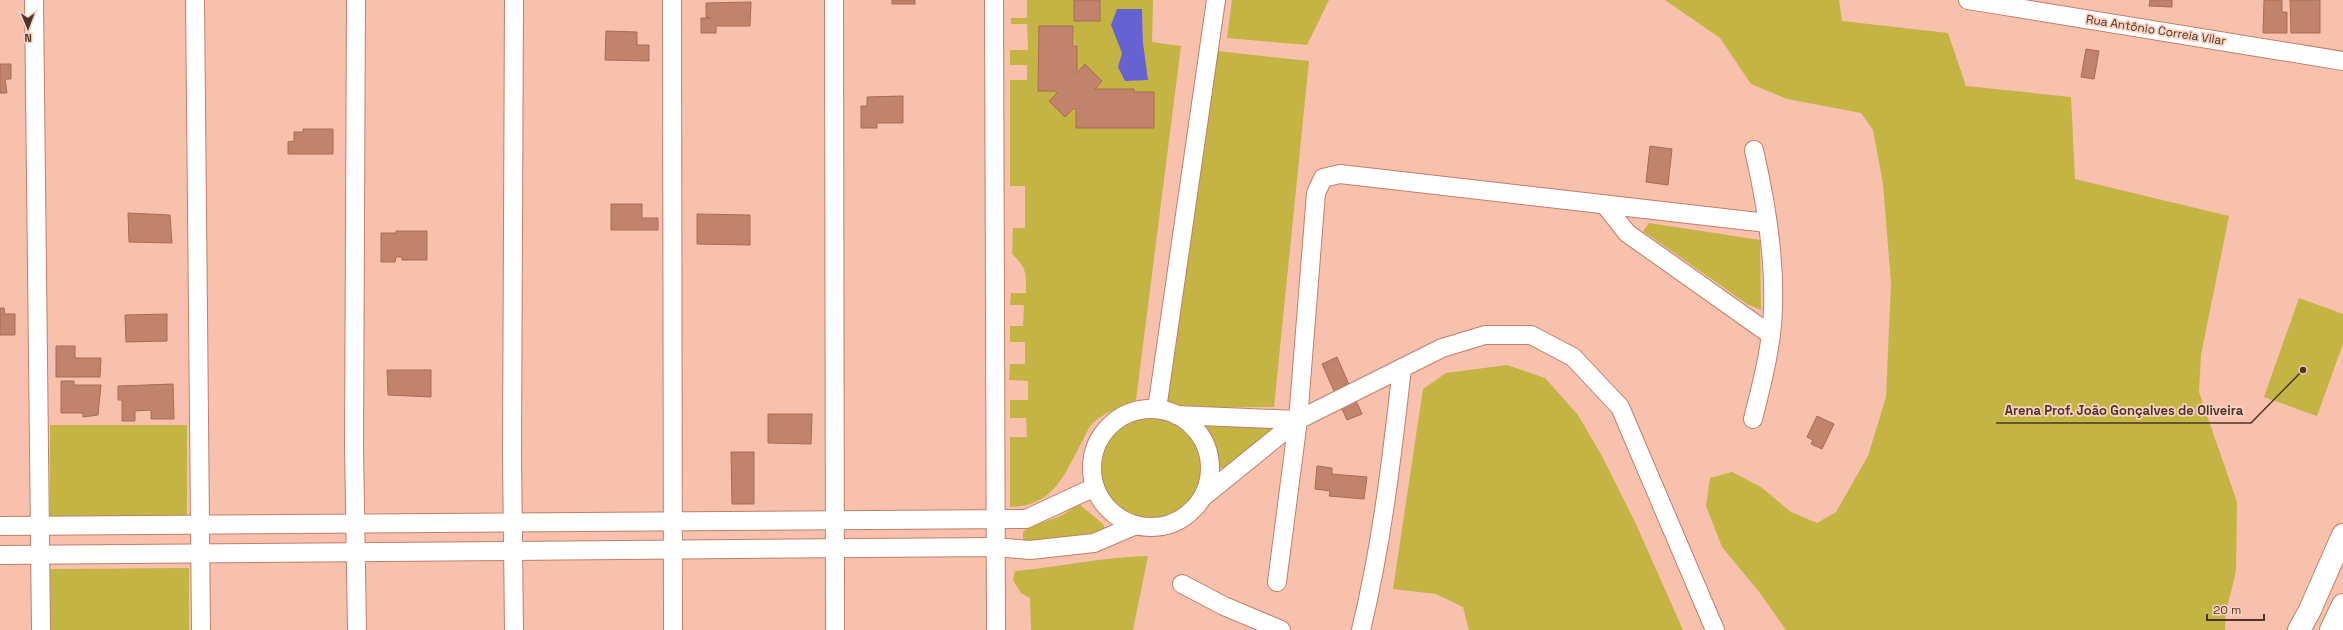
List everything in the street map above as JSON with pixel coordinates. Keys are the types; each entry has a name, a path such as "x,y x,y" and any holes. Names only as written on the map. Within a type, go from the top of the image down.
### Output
{"main road":[{"path":"2299,630 2310,610 2343,535"},
{"path":"2331,630 2343,605"}],"street":[{"path":"34,0 41,630"},
{"path":"195,0 201,630"},
{"path":"356,0 354,446 357,630"},
{"path":"514,0 514,630"},
{"path":"672,0 673,630"},
{"path":"834,0 833,520 835,630"},
{"path":"994,0 996,630"},
{"path":"1157,410 1216,0"},
{"name":"Rua Antônio Correia Vilar","path":"1968,1 1999,4 2343,62"},
{"path":"1753,419 1771,335 1773,309 1773,271 1763,191 1754,150"},
{"path":"1277,582 1298,420 1316,192 1323,178 1340,174 1767,223"},
{"path":"1605,205 1627,233 1771,335"},
{"path":"1298,420 1176,414 1157,410 1135,412 1124,415 1110,425 1100,438 1093,454 1092,471 1095,487 1104,504 1118,518 1136,525 1155,527 1174,523 1190,512 1203,497 1298,420 1442,348 1485,335 1531,335 1573,357 1620,407 1715,630"},
{"path":"1361,630 1370,592 1389,477 1402,368"},
{"path":"1176,414 1192,426 1204,441 1210,460 1210,479 1203,497"},
{"path":"0,526 1026,519 1095,487"},
{"path":"0,555 995,547 1030,550 1094,543 1136,525"},
{"path":"1182,584 1224,606 1281,630"}],"shaded area":[{"path":"1027,0 1074,0 1075,21 1100,21 1100,0 1153,0 1152,42 1181,46 1136,400 1108,412 1093,423 1063,477 1047,495 1037,501 1025,505 1010,507 1010,437 1027,437 1026,418 1010,418 1010,400 1028,400 1028,381 1009,380 1010,364 1025,364 1025,342 1010,342 1010,326 1023,326 1024,305 1010,305 1011,293 1026,293 1025,271 1021,263 1012,254 1013,228 1025,228 1025,186 1010,186 1010,80 1027,80 1027,65 1010,65 1010,50 1028,50 1027,24 1011,24 1011,18 1027,18","holes":["1142,9 1143,43 1118,67","1039,26 1073,26 1077,73 1085,64 1102,81 1095,89 1133,89 1134,92 1154,92 1154,128 1076,128 1076,110 1055,91 1038,91"]},
{"path":"1232,0 1329,0 1307,45 1227,38"},
{"path":"1665,0 1839,0 1842,21 1948,33 1966,86 2071,97 2075,179 2229,216 2201,355 2199,392 2237,502 2236,571 2226,612 2225,630 1786,630 1760,593 1722,547 1706,506 1710,478 1732,472 1761,487 1791,512 1817,523 1836,512 1868,456 1886,397 1891,283 1883,184 1873,130 1861,113 1787,99 1751,84 1720,38"},
{"path":"1117,9 1142,9 1143,43 1148,80 1125,81 1118,67 1122,53 1111,25"},
{"path":"1217,51 1309,61 1274,407 1164,408"},
{"path":"1649,223 1760,240 1761,310 1747,304 1643,231"},
{"path":"2299,298 2343,314 2343,344 2317,416 2264,397"},
{"path":"1507,365 1545,378 1578,415 1603,458 1635,522 1683,630 1469,630 1463,607 1436,594 1393,589 1423,389 1446,373"},
{"path":"1151,416 1171,420 1188,431 1199,448 1203,468 1199,488 1188,505 1171,516 1151,520 1131,516 1114,505 1103,488 1099,468 1103,448 1114,431 1131,420"},
{"path":"1211,421 1269,422 1277,431 1227,470 1218,467 1203,430"},
{"path":"50,425 187,425 187,516 50,516"},
{"path":"1080,505 1103,524 1106,531 1101,535 1023,542 1023,532 1027,529 1059,517"},
{"path":"1148,556 1133,630 1031,630 1030,598 1021,593 1013,580 1015,571 1114,558"},
{"path":"189,568 189,630 51,630 50,569"}],"building":[{"path":"892,0 915,0 915,4 892,4"},
{"path":"1074,0 1100,0 1100,21 1074,21"},
{"path":"2150,0 2172,0 2172,7 2149,6"},
{"path":"2264,0 2282,0 2282,12 2287,12 2287,33 2263,33"},
{"path":"2290,0 2320,0 2320,33 2291,33"},
{"path":"751,2 750,26 716,26 716,33 701,33 701,18 711,18 706,17 706,3"},
{"path":"1039,26 1073,26 1073,46 1077,46 1077,73 1085,64 1102,81 1095,89 1134,89 1134,92 1154,92 1154,128 1076,128 1076,110 1074,108 1065,117 1049,101 1057,93 1055,91 1038,91"},
{"path":"606,31 637,32 637,45 649,45 649,61 605,60"},
{"path":"2086,49 2099,51 2094,79 2081,77"},
{"path":"0,64 11,64 11,79 5,79 7,93 0,93"},
{"path":"903,96 903,123 877,123 877,128 861,128 861,106 867,106 867,97"},
{"path":"303,129 333,129 333,154 288,154 288,142 294,141 294,132 303,132"},
{"path":"1650,146 1672,149 1668,185 1646,182"},
{"path":"611,204 642,204 642,218 658,218 658,230 611,230"},
{"path":"128,213 170,215 172,243 129,242"},
{"path":"697,214 750,215 750,245 697,244"},
{"path":"396,231 427,231 427,260 402,260 402,257 396,257 395,262 381,262 381,233 396,233"},
{"path":"0,308 4,308 5,314 15,314 15,335 0,335"},
{"path":"167,314 167,341 126,342 125,315"},
{"path":"56,346 75,346 75,358 101,358 100,377 56,377"},
{"path":"1337,357 1362,414 1347,420 1322,364"},
{"path":"387,370 431,370 431,397 388,395"},
{"path":"61,381 74,381 74,385 101,385 98,415 83,417 83,413 61,413"},
{"path":"173,384 174,419 151,419 151,410 135,411 135,421 122,421 122,400 118,400 118,386"},
{"path":"768,414 812,414 811,444 768,443"},
{"path":"1817,416 1834,424 1822,449 1811,444 1813,440 1807,437"},
{"path":"731,452 754,452 754,504 732,504"},
{"path":"1317,466 1332,468 1332,474 1367,477 1364,499 1329,496 1330,491 1315,489"}],"place":[{"name":"Arena Prof. João Gonçalves de Oliveira","path":"2303,370"}]}
